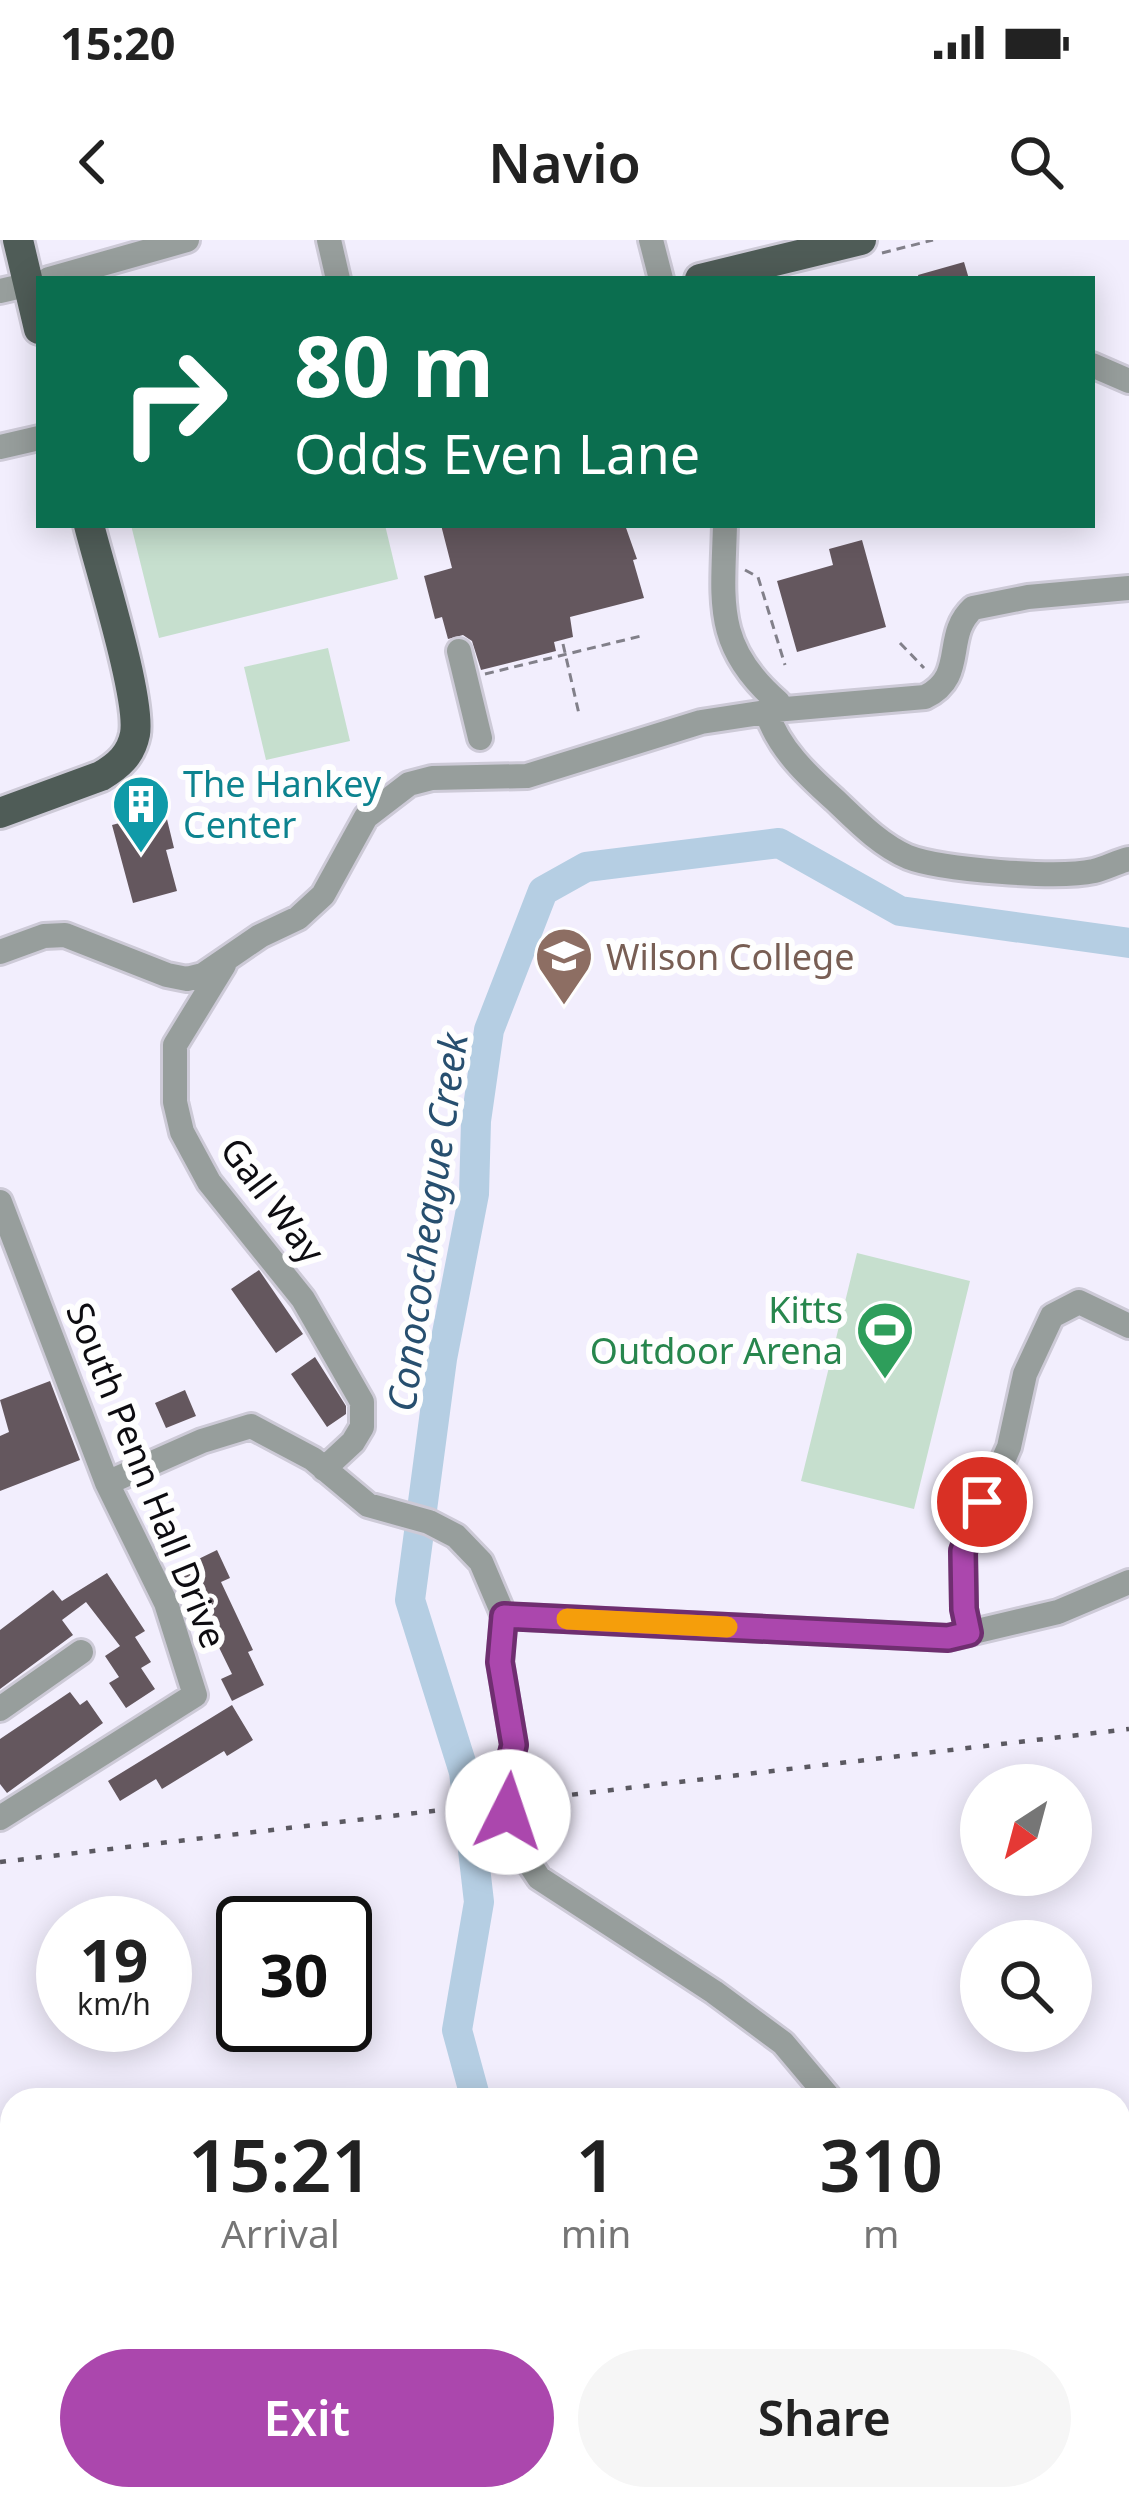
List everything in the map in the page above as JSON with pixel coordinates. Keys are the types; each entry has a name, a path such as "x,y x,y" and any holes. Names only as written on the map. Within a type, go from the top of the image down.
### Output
{"main road":[{"path":"18,240 36,316"},
{"path":"712,276 861,240"},
{"path":"0,813 84,783 124,759 135,736 134,710 90,528"}],"street":[{"path":"58,276 187,240"},
{"path":"329,240 337,276"},
{"path":"651,240 660,276"},
{"path":"1095,366 1129,381"},
{"path":"0,448 36,439"},
{"path":"725,528 720,589 729,632 752,676 777,708 783,747 877,838 932,865 1070,874 1129,859"},
{"name":"Gall Way","path":"325,1469 362,1427 362,1402 303,1299 208,1182 188,1145 175,1102 175,1045 228,958 298,918 323,895 366,817 409,784 432,778 527,776 701,722 777,708 926,697 950,675 957,631 973,608 1129,587"},
{"path":"459,651 480,738"},
{"path":"0,952 44,936 65,935 187,979 203,975 228,958"},
{"name":"South Penn Hall Drive","path":"0,1202 107,1483 166,1603 194,1695 0,1818"},
{"path":"969,1633 963,1551 1009,1447 1025,1374 1052,1316 1078,1302 1129,1325"},
{"path":"107,1483 202,1441 250,1426 325,1469 377,1509 429,1522 456,1535 482,1562 504,1616 500,1662 514,1745 505,1782 510,1834 539,1878 715,1992 783,2043 821,2088"},
{"path":"504,1616 948,1638 1058,1612 1129,1582"},
{"path":"0,1708 81,1652"}],"path":[{"path":"722,557 758,577 784,665"},
{"path":"465,679 641,637"},
{"path":"562,644 580,714"}],"green space":[{"path":"132,528 386,528 398,579 159,638"},
{"path":"328,648 350,741 266,760 244,667"},
{"name":"Kitts Outdoor Arena","path":"857,1253 970,1281 914,1509 801,1481"}],"building":[{"path":"964,262 968,276 918,276"},
{"path":"442,528 626,528 644,598 570,617 573,637 554,642 556,651 481,670 472,641 463,635 448,639 442,617 435,619 424,576 452,568"},
{"path":"862,540 886,627 797,652 777,581 833,565 829,549"},
{"name":"The Hankey Center","path":"165,811 174,848 166,850 177,891 133,903 112,825"},
{"path":"259,1270 303,1334 276,1353 231,1289"},
{"path":"315,1357 346,1406 346,1414 327,1427 291,1374"},
{"path":"50,1381 80,1460 0,1491 0,1436 9,1432 0,1400"},
{"path":"185,1390 196,1416 166,1428 155,1403"},
{"path":"217,1550 230,1578 221,1582 264,1685 232,1701 221,1679 232,1674 180,1568"},
{"path":"107,1573 145,1631 135,1637 151,1662 141,1668 155,1689 126,1708 109,1683 119,1677 105,1656 120,1646 86,1602 62,1620 73,1635 0,1689 0,1630 53,1590 62,1601"},
{"path":"70,1692 80,1705 87,1700 103,1723 7,1793 0,1784 0,1739"},
{"path":"232,1705 253,1740 227,1756 224,1751 162,1789 156,1779 120,1801 108,1781"}],"waterway":[{"name":"Conococheague Creek","path":"473,2088 457,2030 479,1902 464,1772 410,1600 442,1359 474,1194 476,1121 489,1030 543,891 586,867 779,843 900,911 1129,943"}],"railway":[{"path":"0,1862 1129,1729"}],"slow traffic":[{"path":"567,1619 727,1627"}],"place":[{"name":"The Hankey Center","path":"141,855"},
{"name":"Wilson College","path":"564,1007"},
{"name":"Kitts Outdoor Arena","path":"885,1381"}],"route":[{"path":"508,1812 505,1782 514,1745 500,1662 504,1616 948,1638 969,1633 963,1551 982,1502"}]}
